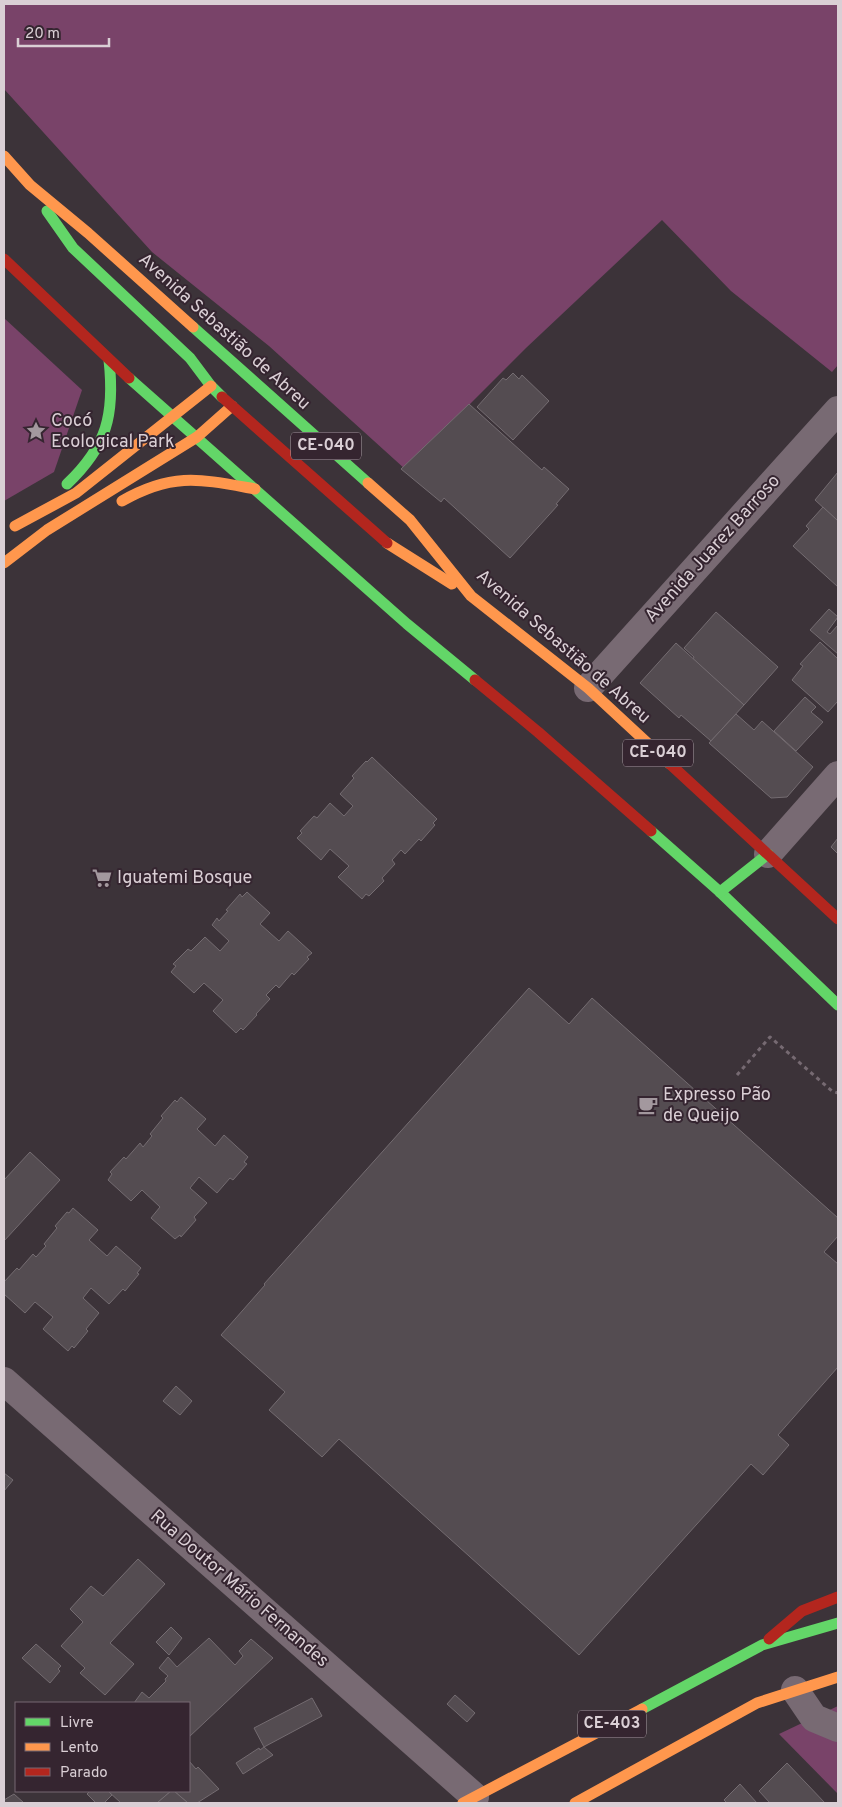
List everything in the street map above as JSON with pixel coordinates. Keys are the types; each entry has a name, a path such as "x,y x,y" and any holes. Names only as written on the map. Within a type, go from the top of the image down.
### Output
{"main road":[{"name":"Avenida Sebastião de Abreu","path":"4,156 30,185 88,233 410,520 471,596 588,688 838,919"},
{"path":"30,185 73,248 190,358 211,386 232,406 388,544 471,596"},
{"path":"4,259 109,360 172,417 197,437 407,624 538,732 720,892 838,1005"},
{"path":"109,360 112,401 109,420 100,443 86,465 60,491 15,526 76,493 211,386"},
{"path":"4,563 47,530 197,437 232,406"},
{"path":"114,505 140,490 178,480 209,481 255,489"},
{"path":"4,563 46,545"},
{"path":"720,892 768,854"},
{"path":"762,1645 802,1611 838,1597"},
{"name":"CE-403","path":"469,1800 762,1645 838,1622"},
{"name":"CE-403","path":"575,1803 757,1703 838,1677"}],"street":[{"name":"Avenida Juarez Barroso","path":"588,688 838,410"},
{"path":"768,854 838,775"},
{"name":"Rua Doutor Mário Fernandes","path":"4,1381 469,1800"},
{"path":"794,1690 814,1718 838,1728"}],"path":[{"path":"737,1075 770,1037 838,1093"}],"shaded area":[{"path":"4,4 838,4 838,365 832,372 731,291 662,220 526,348 405,469 269,346 152,252 4,89"},
{"name":"Cocó Ecological Park","path":"4,318 82,390 54,472 4,501"},
{"path":"838,1706 838,1794 779,1734"}],"building":[{"path":"513,373 519,379 522,375 549,401 513,440 477,407 503,378 506,380"},
{"path":"469,404 542,470 544,467 569,489 556,504 558,505 510,558 444,498 441,502 401,469"},
{"path":"838,472 838,521 815,500"},
{"path":"823,507 838,521 838,587 793,546 809,529 806,526"},
{"path":"829,609 838,617 827,632 830,634 838,625 838,654 810,630"},
{"path":"716,612 778,667 744,705 693,659 694,657 684,648"},
{"path":"820,642 838,659 838,701 828,712 792,680 803,666 800,664"},
{"path":"676,643 744,705 711,741 681,715 679,718 640,683"},
{"path":"805,697 816,707 811,712 823,722 796,751 774,731"},
{"path":"736,714 754,730 762,721 813,767 787,797 771,798 709,743"},
{"path":"372,757 437,819 433,823 435,825 421,841 419,839 405,854 401,850 392,860 395,864 382,878 384,881 369,896 366,894 362,899 338,877 349,866 330,849 321,860 297,838 302,833 300,831 314,816 317,818 330,803 344,816 353,806 340,794 354,778 352,776"},
{"path":"838,838 838,854 831,847"},
{"path":"247,892 270,913 260,924 279,941 288,931 312,953 294,975 292,973 279,988 276,985 266,995 270,999 243,1030 241,1028 236,1033 213,1011 223,1000 204,983 194,993 171,972 176,966 173,964 188,949 191,951 205,937 220,951 229,941 212,925 217,918 219,921 240,894 242,897"},
{"path":"529,988 569,1024 592,998 838,1218 838,1236 824,1252 838,1264 838,1367 778,1435 789,1445 763,1475 751,1464 579,1655 339,1439 322,1457 269,1410 285,1392 221,1335 264,1284"},
{"path":"181,1097 206,1119 197,1129 215,1146 224,1135 248,1157 244,1162 247,1164 233,1180 230,1178 217,1193 199,1177 190,1188 207,1203 194,1217 196,1220 181,1237 180,1235 175,1239 151,1218 160,1207 142,1190 131,1201 108,1180 112,1174 110,1172 124,1157 126,1159 140,1143 143,1147 152,1136 150,1134 163,1118 161,1116 175,1100 177,1102"},
{"path":"30,1152 60,1180 4,1241 4,1180"},
{"path":"73,1208 98,1230 89,1240 107,1256 116,1246 141,1268 137,1273 139,1274 125,1291 123,1289 109,1304 91,1288 83,1298 99,1313 86,1329 88,1331 74,1348 72,1346 68,1351 43,1329 53,1317 35,1302 25,1313 4,1294 4,1282 17,1268 19,1270 33,1254 36,1257 46,1246 44,1244 57,1228 55,1226"},
{"path":"176,1386 192,1401 180,1415 163,1401"},
{"path":"4,1473 13,1480 4,1491"},
{"path":"138,1559 165,1584 110,1643 134,1664 105,1695 80,1673 85,1668 61,1646 83,1622 70,1609 91,1586 103,1596"},
{"path":"171,1627 182,1638 169,1655 156,1642"},
{"path":"209,1638 235,1665 243,1656 239,1651 251,1639 273,1658 190,1736 190,1702 135,1702 142,1692 149,1698 166,1681 165,1679 168,1676 159,1668 168,1657 177,1667"},
{"path":"36,1644 61,1666 58,1669 60,1671 50,1683 22,1658"},
{"path":"455,1695 475,1713 467,1722 447,1704"},
{"path":"312,1698 322,1716 264,1747 254,1728"},
{"path":"264,1747 273,1755 243,1774 236,1763 259,1748 260,1750"},
{"path":"190,1762 196,1769 198,1767 219,1789 197,1803 188,1803 175,1792 190,1792"},
{"path":"787,1763 825,1803 770,1803 759,1791"},
{"path":"740,1784 757,1803 727,1803 724,1800"},
{"path":"89,1792 109,1792 112,1795 104,1803 96,1803 87,1794"},
{"path":"109,1792 170,1792 157,1803 121,1803"},
{"path":"170,1792 175,1792 188,1803 157,1803"},
{"path":"14,1794 24,1803 4,1803 4,1800"}],"traffic: fast":[{"path":"47,211 73,248 190,358 211,386 222,397"},
{"path":"193,327 368,483"},
{"path":"67,484 81,470 91,456 105,428 111,397 109,360"},
{"path":"129,378 407,624 475,680"},
{"path":"651,831 720,892 838,1005"},
{"path":"720,892 768,854"},
{"path":"642,1709 762,1645 838,1623"}],"traffic: slow":[{"path":"4,156 30,185 88,233 193,327"},
{"path":"15,526 76,493 211,386"},
{"path":"4,563 47,530 197,437 232,406"},
{"path":"122,501 157,485 187,480 255,489"},
{"path":"368,483 410,520 471,596 588,688 670,764"},
{"path":"387,543 452,584"},
{"path":"575,1803 757,1703 838,1677"},
{"path":"463,1803 642,1709"}],"traffic: jam":[{"path":"4,259 129,378"},
{"path":"222,397 387,543"},
{"path":"475,680 538,732 651,831"},
{"path":"670,764 838,919"},
{"path":"769,1639 802,1611 838,1597"}],"place":[{"name":"Cocó Ecological Park","path":"36,431"},
{"name":"Iguatemi Bosque","path":"102,878"},
{"name":"Expresso Pão de Queijo","path":"648,1105"}]}
